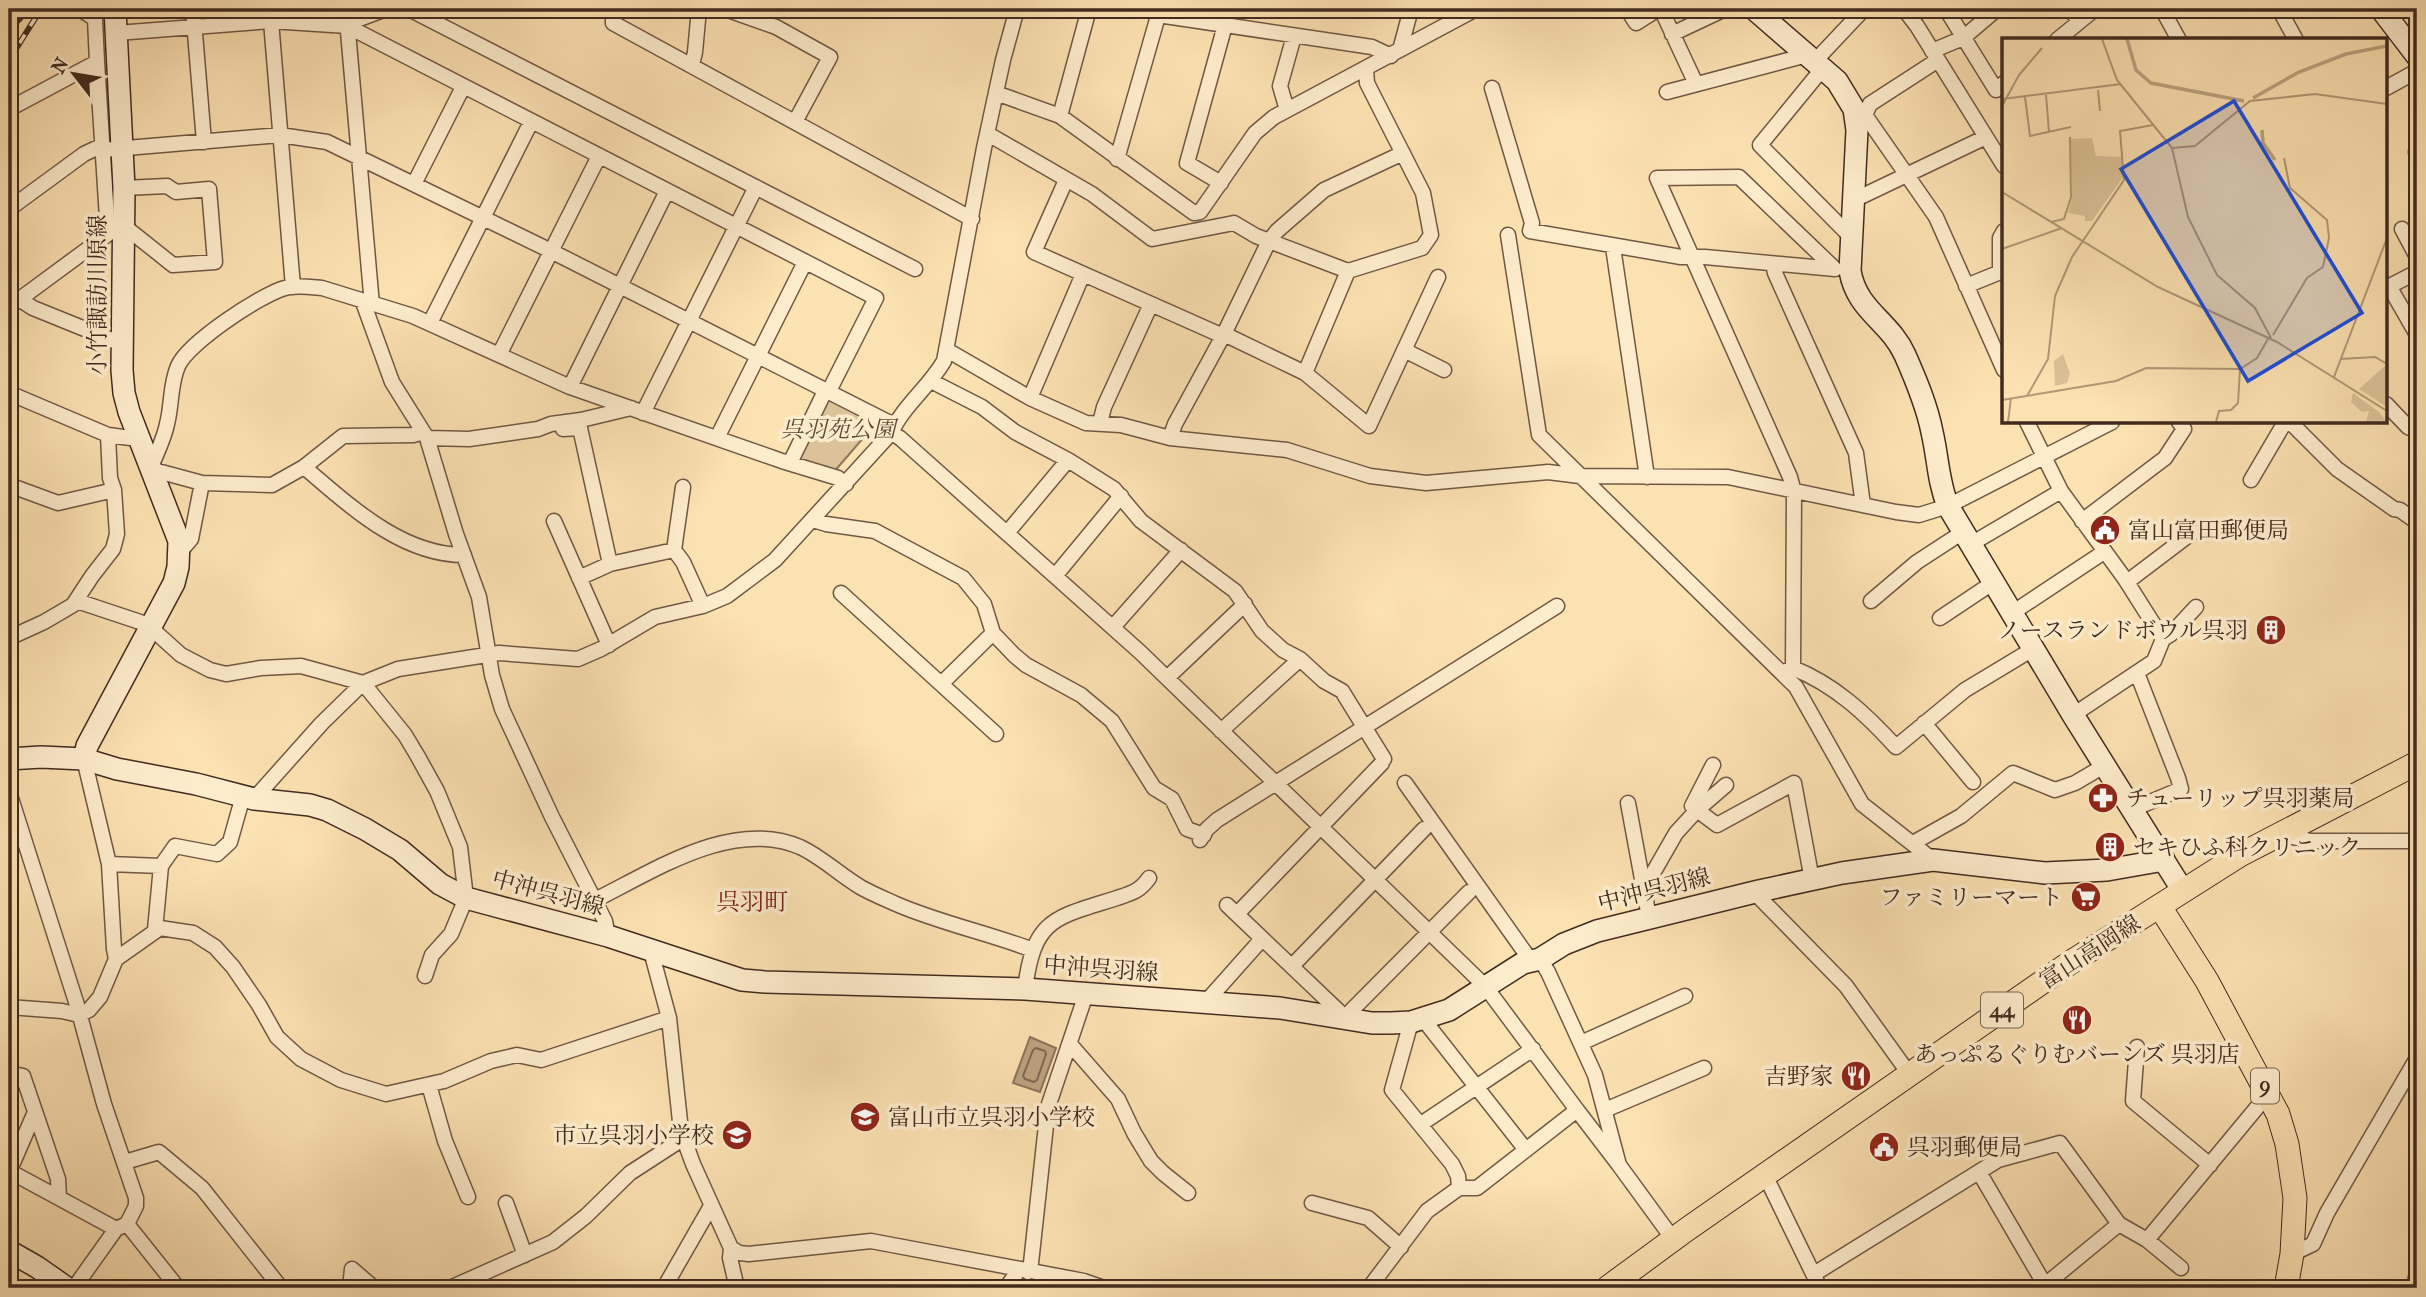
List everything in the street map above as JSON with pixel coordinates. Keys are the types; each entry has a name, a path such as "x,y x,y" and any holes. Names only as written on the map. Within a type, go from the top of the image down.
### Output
{"main road":[{"name":"小竹諏訪川原線","path":"84,758 87,746 174,583 179,553 176,532 150,469 133,439 124,393 119,230 124,188 109,148 117,33 115,9"},
{"path":"1755,9 1837,81 1860,111 1852,238 1843,270 1859,298 1894,335 1904,354 1932,431 1939,475 1948,506 2104,766 2183,891"},
{"path":"2381,9 2417,56"},
{"name":"中沖呉羽線","path":"9,759 84,758 117,769 249,798 310,805 346,818 400,850 440,884 466,898 608,936 742,980 1025,989 1280,1008 1373,1023 1417,1020 1449,1010 1523,963 1536,960 1564,944 1597,931 1812,880 1934,860 2045,873 2107,870 2164,860"},
{"name":"富山高岡線","path":"1607,1288 1673,1239 2071,962 2241,855 2417,763"},
{"name":"9","path":"2160,906 2207,981 2269,1093 2287,1144 2295,1198 2292,1254 2286,1288"},
{"path":"9,1251 37,1266 67,1288"}],"street":[{"path":"80,9 94,19 119,230"},
{"path":"193,9 205,142"},
{"path":"346,9 367,304 392,382 425,435 479,597 492,675 502,709 552,817 595,900 608,936"},
{"path":"347,26 386,9"},
{"path":"409,9 915,269"},
{"path":"613,9 613,23 972,219"},
{"path":"692,65 699,9"},
{"path":"725,9 776,27 830,57 795,122"},
{"path":"155,930 161,866 175,846 217,854 230,842 249,798 363,683 398,669 489,654 578,659 609,645 655,617 703,606 727,596 775,560 846,484 893,429 944,361 996,93 1019,9 992,9"},
{"path":"1060,116 1089,9"},
{"path":"1396,53 1410,9"},
{"path":"996,93 1060,116 1194,213 1200,212 1255,133 1287,110 1476,9"},
{"path":"1627,9 1636,23 1660,9 1696,84"},
{"path":"1672,34 1725,9"},
{"path":"1852,238 1759,145 1815,61 1864,9"},
{"path":"1904,9 1936,55 2002,163"},
{"path":"1946,9 1996,90 2002,85"},
{"path":"1997,9 1963,38 1860,111 1936,217 2002,366"},
{"path":"2069,9 2080,22"},
{"path":"2060,38 2095,9"},
{"path":"2162,9 2178,38"},
{"path":"2279,9 2295,38"},
{"path":"1117,159 1159,12 1396,53"},
{"path":"117,33 195,27 270,15 347,26 876,298 790,463"},
{"path":"270,15 293,287"},
{"path":"1221,183 1187,163 1225,25"},
{"path":"1287,110 1280,86 1294,36"},
{"path":"1667,92 1815,61"},
{"path":"9,109 97,62"},
{"path":"988,134 1092,194 1152,239 1234,223 1269,241 1348,271 1422,248 1431,235 1423,193 1367,83 1366,69"},
{"path":"2388,87 2417,71"},
{"path":"414,184 463,86"},
{"path":"1492,88 1532,223 1530,230 1613,247 1692,258 1843,270"},
{"path":"430,323 531,122"},
{"path":"9,209 84,154 109,148 280,135 327,142 828,390 893,429 1113,627 1485,986 1673,1239"},
{"path":"1854,200 1986,137"},
{"path":"1171,438 1175,424 1269,241 1277,231 1324,190 1403,153"},
{"path":"499,355 599,156"},
{"path":"1787,671 1794,492 1790,477 1657,178 1740,177 1843,270"},
{"path":"1066,180 1034,252 1305,373 1369,426 1438,277"},
{"path":"119,230 173,265 215,262 209,189 176,192 167,186 124,188"},
{"path":"637,411 689,321 756,187"},
{"path":"570,387 667,191"},
{"path":"2402,229 2417,257"},
{"path":"14,303 119,230"},
{"path":"1966,286 1998,273 2002,234"},
{"path":"1508,235 1539,435 1787,671 1862,804 1934,860"},
{"path":"1613,247 1612,255 1647,477"},
{"path":"717,438 805,262"},
{"path":"1773,264 1856,453 1863,505"},
{"path":"1305,373 1348,271"},
{"path":"2416,333 2388,287 2417,271"},
{"path":"1030,398 1083,274"},
{"path":"637,411 469,439 425,435 343,436 304,467 272,485 202,483 150,469 167,425 177,367 188,351 214,330 265,298 293,287 322,288 413,316 570,387 838,478 846,484"},
{"path":"14,303 33,307 122,344"},
{"path":"1100,423 1104,407 1151,304"},
{"path":"947,350 1030,398 1086,423 1130,426 1171,438 1287,450 1370,476 1411,483 1548,472 1580,476 1728,477 1919,515 1948,506 2108,424"},
{"path":"1404,350 1444,370"},
{"path":"930,381 982,407 1015,432 1105,483 1121,496 1141,521 1234,591 1262,631 1283,650 1300,659 1324,681 1342,691 1364,726 1383,761 1320,827 1232,910 1262,939 1348,1020 1350,1012 1469,892"},
{"path":"9,393 108,435 133,439"},
{"path":"2388,406 2417,431"},
{"path":"2028,424 2061,491 2127,582 2163,639"},
{"path":"2082,521 2165,458 2184,429 2180,424"},
{"path":"2251,480 2286,424"},
{"path":"2289,424 2337,470 2417,522"},
{"path":"538,429 550,431 580,428 610,564"},
{"path":"9,638 44,622 77,601 107,558 117,534 108,435"},
{"path":"1007,533 1068,460"},
{"path":"304,467 366,518 400,537 430,551 464,555"},
{"path":"179,553 191,539 202,483"},
{"path":"9,485 58,503 114,490"},
{"path":"683,487 674,550 683,562 703,606"},
{"path":"1871,601 1917,562 2061,491"},
{"path":"1055,576 1121,496"},
{"path":"813,520 875,531 963,578 984,604 993,633 1026,665 1081,695 1106,714 1119,729 1154,788 1172,799 1187,829 1202,838 1217,820 1557,606"},
{"path":"554,521 609,645"},
{"path":"2127,582 2193,532"},
{"path":"579,578 610,564 674,550"},
{"path":"1113,627 1181,550"},
{"path":"2012,613 2104,552"},
{"path":"1940,618 1993,582"},
{"path":"841,593 996,734"},
{"path":"77,601 151,627 181,654 216,672 232,674 261,668 301,666 363,683 405,735 437,791 460,846 466,898 451,934 432,955 425,976"},
{"path":"1167,678 1245,604"},
{"path":"2073,715 2154,661 2163,639 2196,607"},
{"path":"941,684 993,633"},
{"path":"1787,671 1816,677 1837,691 1873,721 1896,747 1965,690 2033,649"},
{"path":"1222,732 1300,659"},
{"path":"2131,810 2181,789 2137,673"},
{"path":"1924,723 1973,782"},
{"path":"84,758 109,864 116,959"},
{"path":"1713,765 1692,806 1717,825 1794,783 1812,880"},
{"path":"1913,843 1961,816 2013,773 2055,790 2075,783 2104,766"},
{"path":"1405,783 1536,960 1548,972 1595,1075 1619,1165"},
{"path":"1645,887 1675,833 1726,785"},
{"path":"9,792 104,1104 136,1198 136,1206 74,1288"},
{"path":"1628,803 1649,917"},
{"path":"1292,966 1424,830"},
{"path":"2279,834 2311,841 2417,841"},
{"path":"595,900 680,858 719,844 748,838 775,839 802,848 862,888 896,904 940,922 1004,939 1033,950"},
{"path":"109,864 161,866"},
{"path":"1025,989 1033,950 1042,930 1081,909 1137,891 1149,878"},
{"path":"1754,892 1846,986 1910,1075"},
{"path":"9,1007 79,1015 89,1010 100,997 116,959 155,930 168,928 193,933 215,947 233,967 277,1037 289,1050 309,1064 341,1080 386,1094 456,1078 491,1061 517,1055 541,1060 669,1018"},
{"path":"1205,1003 1262,939"},
{"path":"651,951 669,1018 681,1131 731,1248 730,1258 737,1288"},
{"path":"1006,1288 1031,1263 1048,1107 1086,994"},
{"path":"1581,1043 1685,996"},
{"path":"1460,1188 1452,1164 1392,1090 1417,1020 1477,1087 1526,1150"},
{"path":"1070,1044 1118,1099 1151,1161 1188,1193"},
{"path":"2137,1047 2133,1101 2210,1165"},
{"path":"1422,1124 1533,1049"},
{"path":"2292,1254 2313,1244 2327,1213 2417,1058"},
{"path":"1605,1110 1704,1068"},
{"path":"9,1073 23,1076 58,1179 60,1198"},
{"path":"429,1085 445,1142 467,1197"},
{"path":"2147,1240 2269,1093"},
{"path":"1369,1288 1427,1211 1460,1188 1477,1188 1577,1110"},
{"path":"35,1112 9,1171 122,1226 178,1288"},
{"path":"450,1288 553,1242 630,1173 684,1138"},
{"path":"1814,1274 1998,1160 2060,1143 2119,1224 2147,1240 2181,1268"},
{"path":"125,1162 159,1152 202,1188 281,1288"},
{"path":"1979,1172 2045,1285"},
{"path":"1765,1175 1820,1288"},
{"path":"506,1203 525,1255"},
{"path":"1312,1203 1368,1218 1401,1247"},
{"path":"664,1288 711,1206"},
{"path":"2045,1285 2119,1224"},
{"path":"731,1248 739,1253 749,1254 871,1241 1084,1281 1104,1288"},
{"path":"350,1288 352,1269 374,1288"},
{"path":"2414,1288 2417,1272"},
{"path":"2045,1285 2065,1288"}],"green space":[{"name":"呉羽苑公園","path":"832,398 877,422 833,473 798,462 826,401"}],"water":[{"path":"1030,1037 1056,1048 1040,1092 1013,1083"}],"railway":[{"path":"9,30 29,9"},
{"path":"9,60 41,9"}],"place":[{"name":"富山富田郵便局","path":"2105,530"},
{"name":"ノースランドボウル呉羽","path":"2271,630"},
{"name":"チューリップ呉羽薬局","path":"2103,798"},
{"name":"セキひふ科クリニック","path":"2110,847"},
{"name":"ファミリーマート","path":"2086,897"},
{"name":"あっぷるぐりむバーンズ 呉羽店","path":"2077,1020"},
{"name":"吉野家","path":"1856,1076"},
{"name":"富山市立呉羽小学校","path":"865,1117"},
{"name":"市立呉羽小学校","path":"737,1135"},
{"name":"呉羽郵便局","path":"1884,1147"}],"district":[{"name":"呉羽町","path":"752,902"}]}
